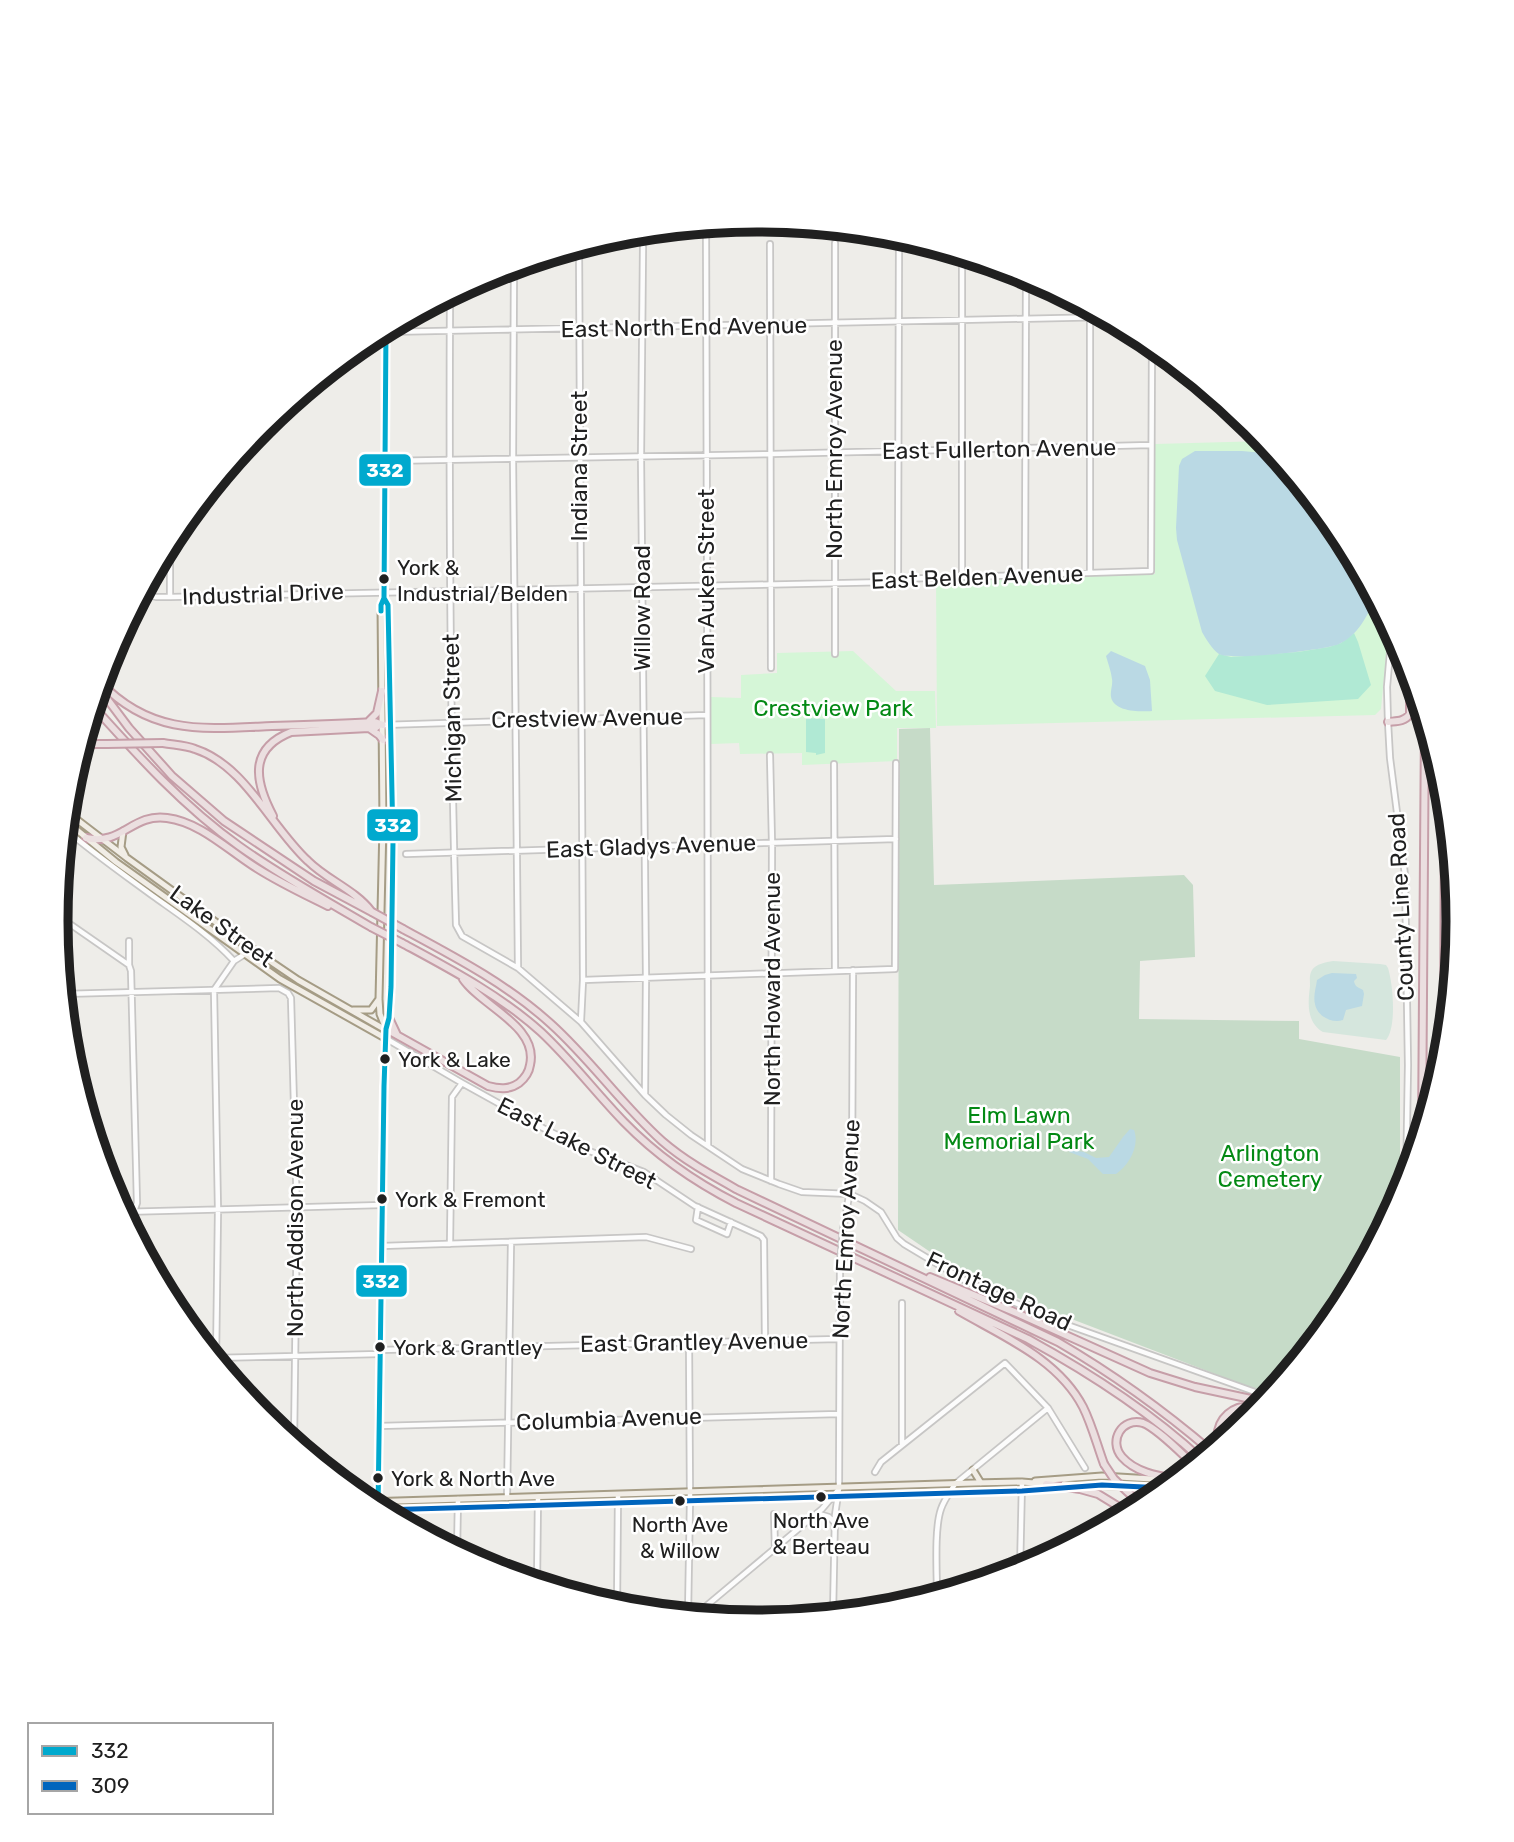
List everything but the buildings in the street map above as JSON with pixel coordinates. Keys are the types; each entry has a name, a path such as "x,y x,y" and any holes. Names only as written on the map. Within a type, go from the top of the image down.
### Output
{"highway":[{"path":"109,691 133,710 173,725 211,728 368,726 383,740"},
{"path":"368,726 377,713 382,691"},
{"path":"106,697 172,776 224,821 314,881 474,967 530,1006 576,1048 654,1133 694,1166 738,1190 1030,1328 1079,1354 1166,1413 1203,1445"},
{"path":"1388,722 1407,719 1410,703"},
{"path":"101,714 137,755 208,822 285,876 371,927"},
{"path":"281,831 259,785 260,763 272,743 291,732 368,726 375,722 384,724"},
{"path":"92,744 163,743 195,748 224,765 239,778 296,850 315,869 363,901 372,912"},
{"path":"1422,1098 1425,754"},
{"path":"86,838 112,838 150,818 164,817 194,826 297,891 402,943 489,993 540,1032 644,1142 684,1173 737,1203 1028,1339 1095,1377 1150,1415 1194,1453"},
{"path":"1444,957 1445,890"},
{"path":"386,1034 398,1037 488,1086 508,1088 524,1078 531,1058 526,1038 511,1022 469,989 460,974"},
{"path":"389,1018 398,1037"},
{"path":"855,1246 970,1293 1150,1373 1195,1387 1253,1399"},
{"path":"927,1293 1026,1349 1061,1377 1083,1407 1104,1464 1114,1479 1134,1498"},
{"path":"1219,1432 1226,1416 1245,1407"},
{"path":"1163,1477 1142,1471 1119,1454 1117,1434 1122,1427 1136,1422 1147,1425 1186,1459"},
{"path":"1046,1484 1097,1494 1118,1507"}],"main road":[{"path":"378,1496 382,1205 393,841 382,691 386,341"},
{"path":"384,594 388,605 379,999 386,1034"},
{"name":"Lake Street","path":"76,819 267,959 386,1034"},
{"name":"Lake Street","path":"74,828 116,862 279,979 386,1034"},
{"path":"123,831 121,846 127,858"},
{"path":"347,1008 371,1010 379,999"},
{"path":"974,1470 981,1483"},
{"path":"386,1501 1022,1482 1095,1476 1160,1479"},
{"path":"1022,1482 1149,1487"}],"street":[{"name":"Van Auken Street","path":"706,235 708,1146"},
{"name":"North Emroy Avenue","path":"835,243 835,654"},
{"path":"770,244 771,668"},
{"name":"Willow Road","path":"643,247 641,457 645,1095"},
{"path":"898,579 899,247"},
{"name":"Indiana Street","path":"579,256 583,979 581,1022"},
{"path":"962,264 962,576"},
{"path":"514,277 518,968"},
{"path":"1025,575 1026,287"},
{"name":"Michigan Street","path":"450,304 450,591 454,853 458,931"},
{"name":"East North End Avenue","path":"404,330 1089,318"},
{"path":"1090,319 1090,573"},
{"path":"1151,445 1152,357"},
{"name":"East Fullerton Avenue","path":"385,461 1151,445"},
{"name":"East Belden Avenue","path":"384,594 890,582 898,579 962,576 1151,571 1151,445"},
{"path":"170,562 170,597"},
{"name":"Industrial Drive","path":"151,596 384,594"},
{"name":"County Line Road","path":"1390,651 1387,687 1390,758 1405,875 1407,1148"},
{"name":"Crestview Avenue","path":"384,724 706,716"},
{"name":"North Howard Avenue","path":"770,755 771,1181"},
{"path":"583,979 895,969 895,763"},
{"path":"834,764 835,971"},
{"path":"74,836 198,928 234,961"},
{"name":"East Gladys Avenue","path":"406,854 896,839"},
{"path":"68,923 129,965"},
{"name":"Frontage Road","path":"458,931 462,936 518,968 581,1022 666,1115 742,1168 802,1192 850,1194 881,1212 897,1238 904,1244 964,1280 1062,1322 1258,1393"},
{"path":"129,941 137,1203 134,1212 382,1205"},
{"path":"215,1345 218,1209 214,990 234,961 245,954"},
{"name":"North Emroy Avenue","path":"833,1605 835,1524 839,1488 840,1264 852,1179 852,970"},
{"name":"North Addison Avenue","path":"214,990 279,988 291,998 297,1207 294,1431"},
{"path":"72,994 214,990"},
{"name":"East Lake Street","path":"386,1034 462,1083 543,1128 592,1152 644,1172 698,1207 761,1236 764,1240 765,1339"},
{"path":"450,1244 452,1097 462,1083"},
{"path":"698,1207 696,1220 706,1225 727,1234 731,1222"},
{"path":"382,1246 646,1237 691,1249"},
{"path":"507,1498 511,1242"},
{"path":"902,1303 902,1446"},
{"name":"East Grantley Avenue","path":"226,1359 509,1347 839,1339"},
{"path":"688,1606 689,1342"},
{"path":"875,1472 881,1462 1006,1363 1048,1408 1085,1468"},
{"path":"937,1585 939,1516 943,1503 955,1484 1048,1408"},
{"name":"Columbia Avenue","path":"379,1426 839,1414"},
{"path":"1020,1557 1022,1482"},
{"path":"705,1607 815,1516 831,1501 839,1488"},
{"path":"617,1596 618,1495"},
{"path":"537,1573 538,1497"},
{"path":"457,1541 458,1499"},
{"path":"774,1514 775,1550"},
{"path":"815,1516 824,1515 835,1524"}],"shaded area":[{"path":"1333,961 1386,965 1390,975 1393,1005 1392,1026 1386,1040 1323,1032 1317,1028 1311,1018 1309,1005 1310,974 1316,966"}],"green space":[{"path":"1251,441 1275,467 1330,538 1375,616 1387,644 1381,709 1375,715 937,726 936,579 1155,574 1155,444"},
{"path":"1354,633 1371,685 1358,699 1267,705 1215,691 1205,676 1219,654 1231,657 1298,652 1341,643"},
{"name":"Crestview Park","path":"853,651 896,691 935,691 936,728 897,728 897,761 802,765 802,753 740,754 739,743 711,744 711,697 741,698 741,675 777,673 777,653"},
{"path":"806,718 825,719 825,753 816,755 806,752"},
{"path":"930,728 934,885 1184,875 1193,885 1195,957 1140,961 1139,1019 1299,1021 1299,1039 1400,1057 1400,1166 1393,1185 1375,1226 1330,1304 1260,1391 1022,1300 948,1264 898,1230 899,729"}],"water":[{"path":"1195,451 1262,453 1330,538 1370,608 1352,636 1339,644 1298,652 1227,656 1219,654 1212,647 1202,632 1177,540 1179,466 1182,459"},
{"path":"1111,651 1145,666 1150,680 1152,711 1128,710 1113,702 1112,676 1106,656"},
{"path":"1332,973 1356,974 1354,983 1364,994 1362,1006 1346,1010 1343,1020 1339,1021 1322,1015 1314,1001 1317,980"},
{"path":"1130,1129 1134,1130 1134,1149 1125,1166 1116,1174 1103,1174 1088,1159 1069,1152 1084,1152 1096,1158 1109,1157"}],"transit line":[{"name":"332","path":"381,611 384,598 386,341"},
{"name":"332","path":"378,1496 384,1086 391,987 393,841 388,605 384,598"},
{"name":"309","path":"400,1509 1022,1491 1102,1485 1149,1487"}],"place":[{"name":"York & Industrial/Belden","path":"384,579"},
{"name":"York & Lake","path":"385,1059"},
{"name":"York & Fremont","path":"382,1199"},
{"name":"York & Grantley","path":"380,1347"},
{"name":"York & North Ave","path":"378,1478"},
{"name":"North Ave & Berteau","path":"821,1497"},
{"name":"North Ave & Willow","path":"680,1501"}],"park label":[{"name":"Elm Lawn Memorial Park","path":"1019,1128"},
{"name":"Arlington Cemetery","path":"1270,1166"}]}
